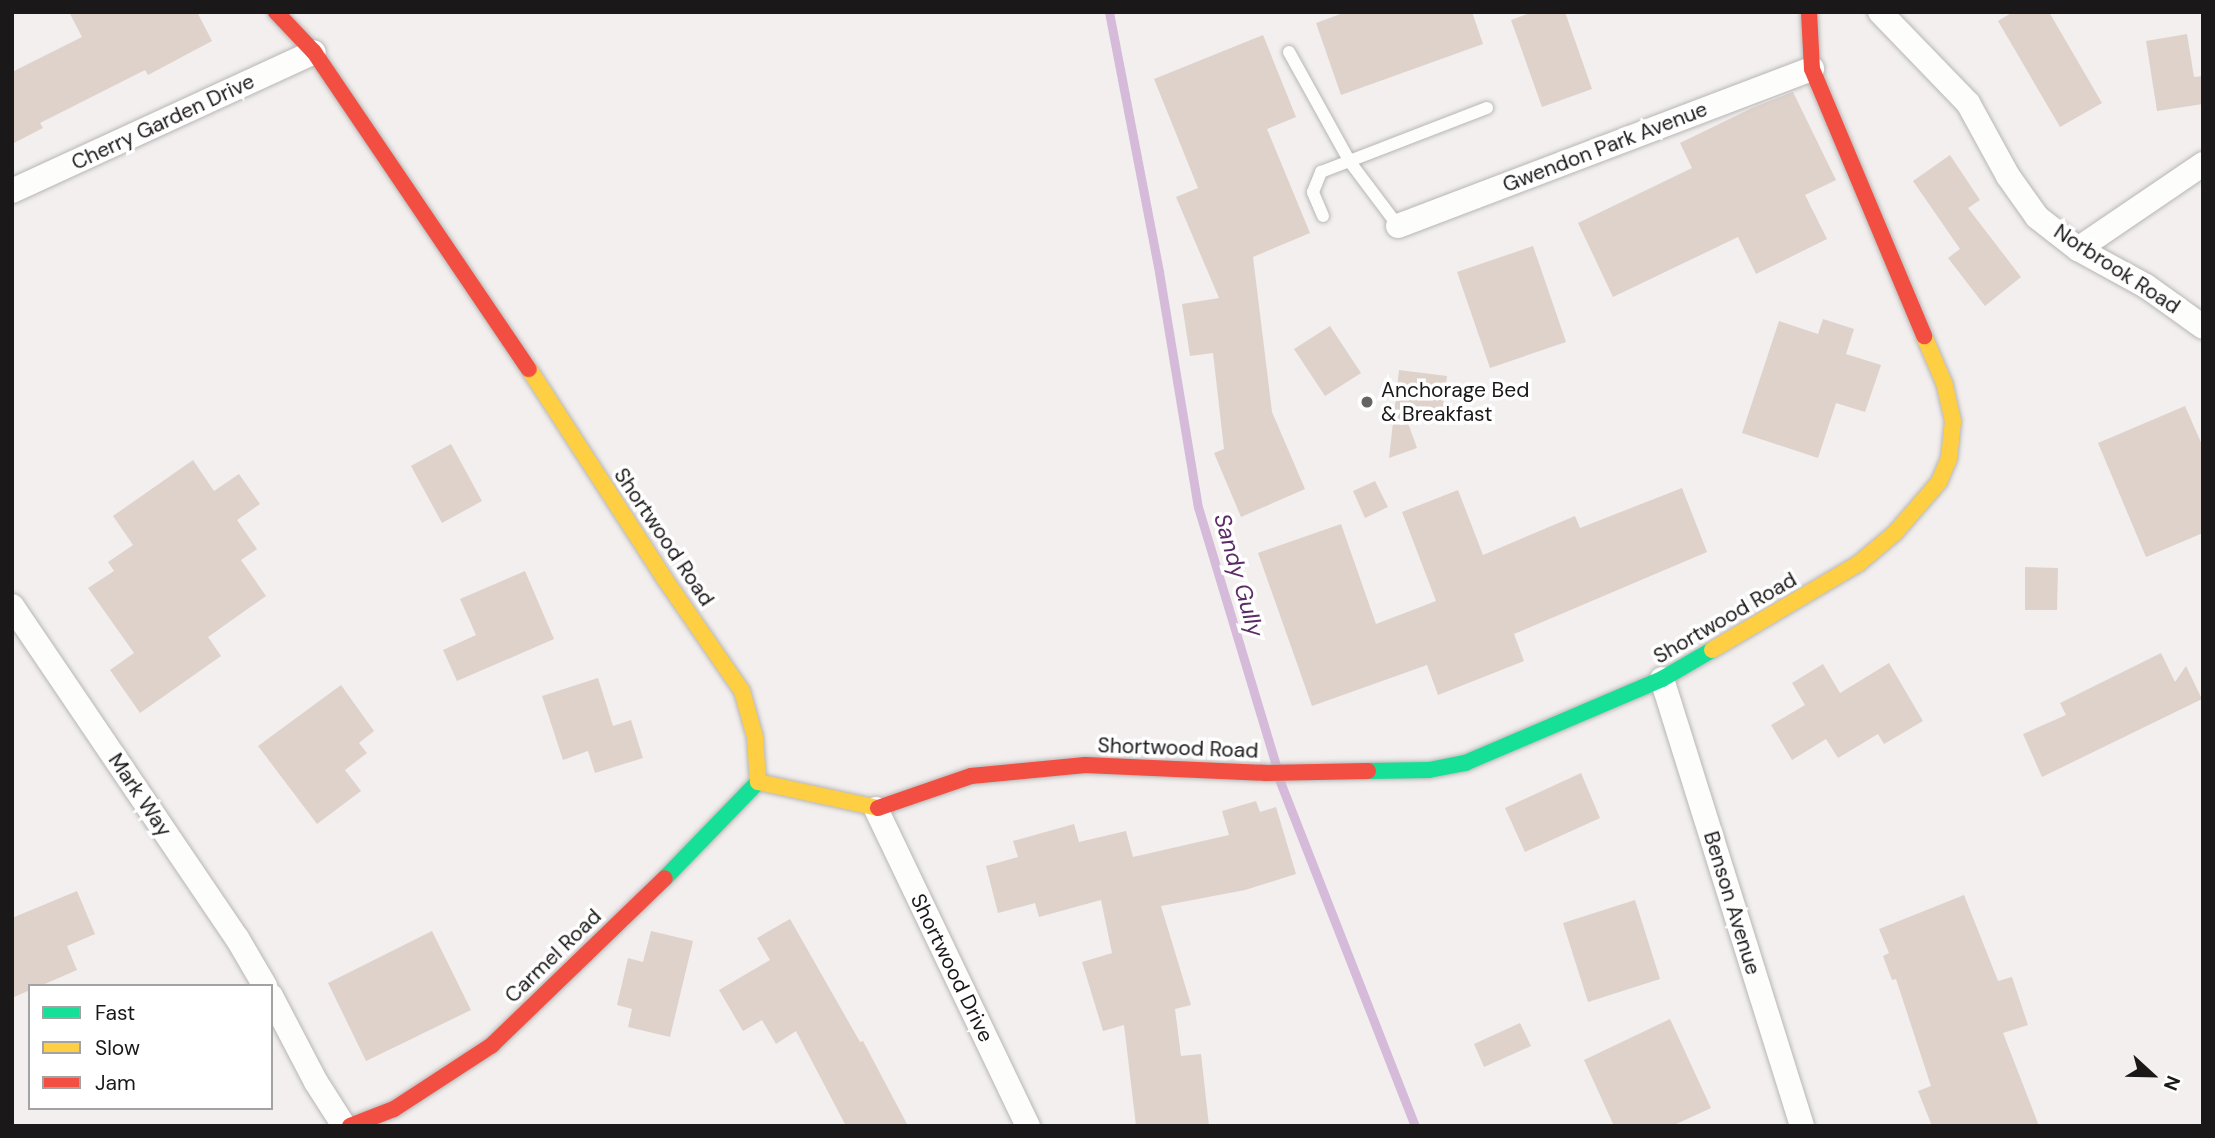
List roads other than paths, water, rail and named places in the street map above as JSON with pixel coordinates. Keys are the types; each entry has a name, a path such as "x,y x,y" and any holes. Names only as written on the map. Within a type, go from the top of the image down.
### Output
{"street":[{"name":"Shortwood Road","path":"276,12 314,52 507,336 664,578 742,691 755,737 758,782"},
{"name":"Shortwood Road","path":"876,809 971,776 1085,765 1265,773 1429,770 1465,763 1662,679 1858,565 1895,533 1939,482 1949,459 1953,421 1945,385 1812,69 1810,12"},
{"name":"Norbrook Road","path":"1880,12 1905,22 1968,103 2008,176 2038,217 2078,249 2146,286 2203,327"},
{"name":"Cherry Garden Drive","path":"12,191 314,52"},
{"name":"Gwendon Park Avenue","path":"1398,226 1812,69"},
{"path":"2078,249 2203,164"},
{"name":"Mark Way","path":"12,606 237,938 264,984"},
{"name":"Benson Avenue","path":"1662,679 1802,1126"},
{"path":"758,782 876,809"},
{"name":"Carmel Road","path":"350,1126 398,1117 492,1045 695,848 758,782"},
{"name":"Shortwood Drive","path":"876,809 1028,1126"},
{"path":"273,1000 316,1082 344,1126"}],"lane":[{"path":"1289,52 1350,162 1398,226"},
{"path":"1323,216 1313,192 1315,181 1321,172 1487,108"}],"waterway":[{"name":"Sandy Gully","path":"1109,12 1159,272 1198,507 1276,765"},
{"name":"Sandy Gully","path":"1279,779 1415,1126"}],"place":[{"name":"Anchorage Bed & Breakfast","path":"1367,402"}]}
